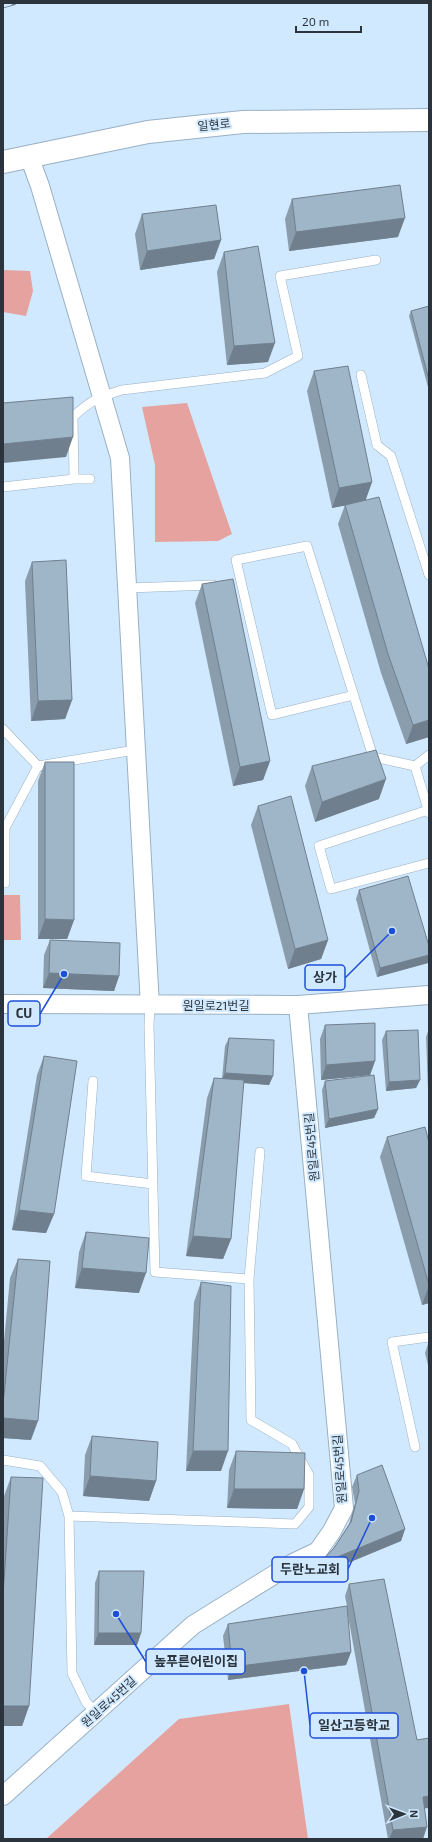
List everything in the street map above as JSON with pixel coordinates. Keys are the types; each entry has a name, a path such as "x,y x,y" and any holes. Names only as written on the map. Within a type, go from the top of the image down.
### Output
{"main road":[{"name":"일현로","path":"3,162 148,132 242,122 429,120"}],"street":[{"path":"29,156 40,186 120,458 150,1006"},
{"name":"원일로21번길","path":"3,1004 298,1006 429,996"},
{"name":"원일로45번길","path":"3,1796 193,1625 293,1563 318,1551 332,1531 344,1508 298,1006"}],"lane":[{"path":"74,479 73,417 87,404 101,397 122,390 265,373 298,356 280,276 376,260"},
{"path":"361,375 377,444 391,456 429,575"},
{"path":"3,487 74,479 90,479"},
{"path":"354,695 272,715 233,585 236,560 307,546 354,695 373,757 416,766"},
{"path":"128,588 233,585"},
{"path":"3,729 38,766"},
{"path":"38,766 135,750"},
{"path":"416,766 429,754"},
{"path":"5,883 4,828 38,766"},
{"path":"416,766 429,812 319,846 331,889 429,863"},
{"path":"150,1006 149,1025 155,1272 249,1278"},
{"path":"92,1081 86,1176 153,1184"},
{"path":"70,1516 295,1524 309,1507 310,1475 292,1444 252,1420 249,1278 260,1152"},
{"path":"415,1447 392,1342 429,1337"},
{"path":"3,1460 40,1466 62,1492 70,1516 72,1673 86,1702 96,1713"}],"shaded area":[{"path":"3,270 30,271 33,291 26,316 3,312"},
{"path":"187,403 232,534 218,541 155,542 155,465 142,407"},
{"path":"3,895 20,895 21,940 3,940"},
{"path":"289,1704 308,1839 46,1839 179,1719"}],"building":[{"path":"400,185 405,218 296,232 292,199"},
{"path":"216,205 221,240 147,251 142,214"},
{"path":"258,246 275,343 234,346 224,252"},
{"path":"429,306 429,380 411,311"},
{"path":"348,366 372,482 339,488 314,371"},
{"path":"73,397 73,437 3,444 3,403"},
{"path":"379,497 429,669 429,720 413,725 388,654 345,505"},
{"path":"66,560 72,700 38,701 32,562"},
{"path":"233,579 270,761 240,767 202,584"},
{"path":"376,750 386,779 322,802 312,766"},
{"path":"45,762 74,762 74,920 45,919"},
{"path":"291,796 328,940 295,949 258,806"},
{"path":"408,876 429,946 429,955 380,968 359,890"},
{"path":"50,940 120,943 119,976 49,973"},
{"path":"375,1023 375,1061 326,1065 325,1025"},
{"path":"418,1030 420,1080 389,1082 386,1031"},
{"path":"229,1038 274,1040 273,1076 225,1073"},
{"path":"44,1056 77,1061 54,1214 19,1210"},
{"path":"374,1075 378,1109 329,1119 325,1081"},
{"path":"214,1078 244,1080 231,1239 193,1236"},
{"path":"425,1127 429,1142 429,1285 387,1137"},
{"path":"86,1232 149,1238 146,1273 82,1268"},
{"path":"18,1259 50,1261 38,1421 3,1418 3,1404"},
{"path":"201,1282 231,1286 228,1451 193,1451"},
{"path":"92,1436 158,1442 156,1481 90,1476"},
{"path":"236,1451 305,1453 304,1489 234,1489"},
{"path":"382,1465 405,1529 318,1565 334,1548 351,1522 359,1491 357,1475"},
{"path":"11,1477 43,1478 29,1706 3,1706 3,1596"},
{"path":"99,1571 144,1571 141,1633 98,1633"},
{"path":"384,1579 417,1740 429,1738 429,1796 423,1797 427,1827 393,1830 349,1584"},
{"path":"347,1606 351,1652 232,1667 228,1624"}],"railway":[{"path":"3,6 14,3"}],"place":[{"name":"상가","path":"392,931"},
{"name":"CU","path":"64,974"},
{"name":"두란노교회","path":"372,1518"},
{"name":"높푸른어린이집","path":"116,1614"},
{"name":"일산고등학교","path":"304,1671"}]}
